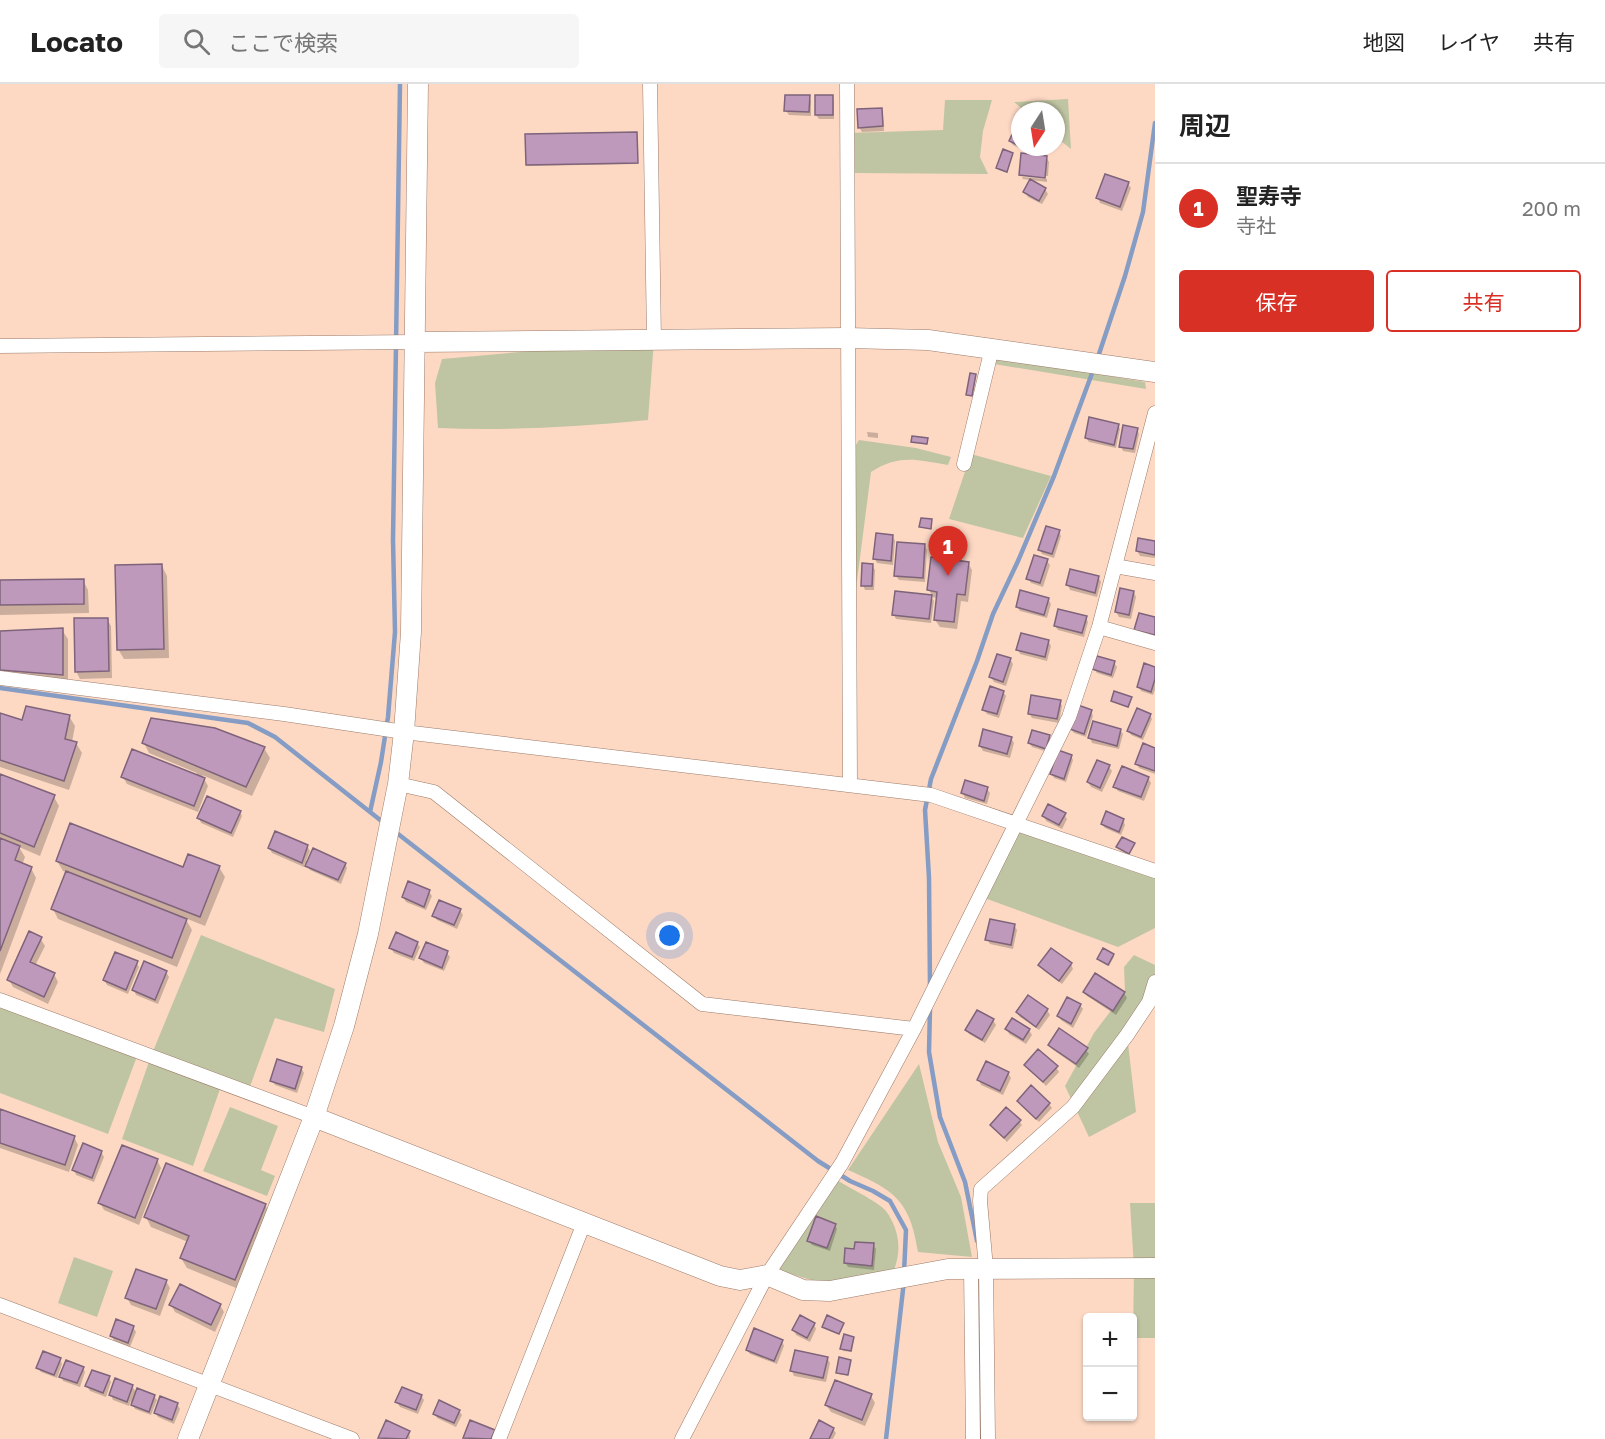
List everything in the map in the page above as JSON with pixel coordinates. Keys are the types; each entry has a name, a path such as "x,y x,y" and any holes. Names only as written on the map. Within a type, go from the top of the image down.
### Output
{"street":[{"path":"188,1439 314,1117 344,1026 368,934 398,784 411,632 418,84"},
{"path":"650,84 654,340"},
{"path":"847,84 850,785"},
{"path":"0,346 848,338 928,340 1155,372"},
{"path":"964,464 992,348"},
{"path":"682,1439 767,1275 842,1163 914,1029 1069,717 1099,627 1155,413"},
{"path":"1115,566 1155,573"},
{"path":"1099,627 1155,643"},
{"path":"0,678 284,714 404,732 931,795 1155,872"},
{"path":"398,784 434,792 702,1004 914,1029"},
{"path":"973,1439 981,1189 1073,1107 1132,1028 1149,1002 1155,982"},
{"path":"0,1000 314,1117 720,1276 740,1280 767,1275 803,1290 830,1291 948,1269 1155,1268"},
{"path":"499,1439 584,1223"},
{"path":"979,1268 988,1439"},
{"path":"0,1305 352,1439"}],"green space":[{"path":"1068,99 1071,149 1065,144 1065,102 1014,102"},
{"path":"945,100 992,100 983,131 980,157 988,174 854,173 847,133 943,130"},
{"path":"654,340 648,420 543,428 438,428 435,383 442,359"},
{"path":"995,357 1145,382 1146,389 988,363"},
{"path":"859,440 916,448 951,457 948,465 908,460 881,466 871,472 856,589 849,582 854,448"},
{"path":"971,454 1051,476 1023,538 949,519"},
{"path":"1012,829 1155,872 1155,928 1118,947 979,896"},
{"path":"201,935 335,989 324,1032 275,1018 248,1092 220,1089 193,1166 122,1139 151,1056"},
{"path":"1134,955 1155,965 1155,976 1127,1035 1136,1112 1089,1137 1065,1086 1094,1033 1125,992 1124,967"},
{"path":"0,1000 139,1051 108,1134 0,1093"},
{"path":"919,1064 938,1142 961,1197 972,1257 918,1252 910,1220 897,1199 877,1184 848,1170"},
{"path":"230,1107 278,1126 261,1170 275,1176 267,1196 203,1171"},
{"path":"833,1178 869,1198 886,1211 894,1225 898,1240 898,1255 894,1270 821,1283 778,1270"},
{"path":"1130,1203 1155,1203 1155,1338 1137,1338 1137,1313 1133,1313 1134,1268"},
{"path":"74,1257 113,1271 97,1317 58,1303"}],"building":[{"path":"785,95 810,95 809,112 784,111"},
{"path":"815,95 833,95 833,115 815,115"},
{"path":"882,108 883,126 858,128 857,109"},
{"path":"637,132 638,163 526,165 525,134"},
{"path":"1003,149 1011,152 1007,172 996,168"},
{"path":"1021,156 1047,156 1045,178 1019,175"},
{"path":"1105,174 1129,182 1120,207 1096,198"},
{"path":"1030,179 1046,188 1039,201 1023,192"},
{"path":"970,373 976,374 972,396 966,395"},
{"path":"1089,417 1119,424 1114,445 1085,438"},
{"path":"1123,425 1138,428 1133,449 1119,447"},
{"path":"912,436 928,438 927,444 911,442"},
{"path":"921,518 932,519 931,529 919,527"},
{"path":"1046,526 1060,530 1052,554 1038,550"},
{"path":"876,533 893,535 891,561 873,559"},
{"path":"1138,538 1155,541 1155,555 1136,551"},
{"path":"897,542 925,544 923,578 894,576"},
{"path":"1034,555 1048,559 1040,583 1026,579"},
{"path":"931,557 969,562 965,595 957,594 954,622 934,620 937,592 927,590"},
{"path":"862,563 873,564 872,586 861,586"},
{"path":"162,564 164,649 117,650 115,565"},
{"path":"1070,569 1099,576 1095,593 1066,585"},
{"path":"84,579 84,604 0,605 0,580"},
{"path":"1120,588 1134,591 1129,615 1115,612"},
{"path":"1020,590 1049,598 1044,615 1016,607"},
{"path":"895,591 932,595 929,619 892,615"},
{"path":"1058,609 1087,616 1082,633 1054,626"},
{"path":"1139,613 1155,617 1155,635 1134,630"},
{"path":"74,618 108,618 109,671 75,672"},
{"path":"63,628 63,675 0,670 0,631"},
{"path":"1021,633 1049,640 1045,657 1016,650"},
{"path":"997,654 1011,658 1003,682 989,677"},
{"path":"1097,656 1115,661 1111,675 1092,669"},
{"path":"1144,663 1155,667 1155,679 1151,692 1137,687"},
{"path":"990,686 1004,691 997,714 982,710"},
{"path":"1114,691 1132,697 1128,707 1111,701"},
{"path":"1031,695 1061,700 1057,719 1028,714"},
{"path":"1078,705 1092,710 1084,734 1070,729"},
{"path":"26,706 70,715 65,739 77,742 64,781 0,760 0,713 22,720"},
{"path":"1137,708 1151,714 1141,737 1127,731"},
{"path":"151,718 215,728 265,747 246,787 142,743"},
{"path":"1093,721 1121,729 1117,746 1088,738"},
{"path":"983,729 1012,737 1007,754 979,746"},
{"path":"1032,730 1050,735 1046,749 1028,743"},
{"path":"1143,743 1155,748 1155,771 1135,764"},
{"path":"132,749 205,778 194,806 121,777"},
{"path":"1058,750 1072,755 1064,779 1050,774"},
{"path":"1097,760 1110,765 1100,788 1087,782"},
{"path":"1122,766 1149,777 1141,797 1113,787"},
{"path":"0,774 55,795 34,847 0,833"},
{"path":"965,780 988,787 984,801 961,793"},
{"path":"207,796 241,811 231,833 197,818"},
{"path":"1048,804 1066,813 1059,825 1042,816"},
{"path":"1106,811 1124,819 1119,832 1101,824"},
{"path":"70,823 183,867 188,854 220,866 200,917 56,861"},
{"path":"275,831 308,845 302,863 268,848"},
{"path":"1122,837 1135,843 1129,854 1116,847"},
{"path":"0,838 20,846 15,860 32,867 0,951"},
{"path":"313,848 346,863 338,880 305,866"},
{"path":"66,871 187,919 172,958 51,909"},
{"path":"408,881 430,890 424,907 402,897"},
{"path":"439,900 461,909 454,925 432,916"},
{"path":"990,919 1015,924 1011,945 985,940"},
{"path":"29,931 42,937 30,962 55,973 44,997 7,980"},
{"path":"396,932 418,942 412,957 389,948"},
{"path":"426,942 448,951 442,968 419,958"},
{"path":"1051,948 1072,963 1059,981 1038,965"},
{"path":"1103,948 1114,954 1108,965 1097,959"},
{"path":"115,952 138,961 126,990 103,980"},
{"path":"144,961 167,971 155,1000 132,990"},
{"path":"1095,973 1125,992 1113,1011 1083,992"},
{"path":"1028,995 1048,1009 1036,1027 1016,1012"},
{"path":"1067,997 1081,1004 1071,1024 1057,1016"},
{"path":"977,1010 994,1019 982,1040 965,1030"},
{"path":"1012,1018 1030,1029 1023,1040 1005,1029"},
{"path":"1059,1028 1088,1048 1076,1064 1048,1045"},
{"path":"1038,1049 1058,1066 1043,1082 1024,1065"},
{"path":"277,1059 302,1067 295,1089 270,1081"},
{"path":"986,1061 1009,1072 1000,1091 977,1080"},
{"path":"1031,1085 1050,1103 1036,1119 1017,1101"},
{"path":"1006,1107 1021,1120 1004,1138 990,1125"},
{"path":"0,1109 75,1136 65,1165 0,1143"},
{"path":"83,1143 102,1151 92,1178 72,1170"},
{"path":"122,1145 158,1159 135,1218 98,1203"},
{"path":"166,1163 266,1204 235,1280 180,1258 189,1236 144,1217"},
{"path":"816,1216 836,1224 827,1248 807,1241"},
{"path":"855,1242 874,1243 872,1266 844,1263 845,1248 854,1249"},
{"path":"136,1269 167,1280 156,1309 125,1298"},
{"path":"180,1284 221,1304 211,1325 169,1305"},
{"path":"800,1315 815,1323 807,1338 792,1330"},
{"path":"827,1315 844,1323 839,1334 822,1327"},
{"path":"116,1319 134,1326 128,1343 110,1336"},
{"path":"754,1328 783,1340 774,1361 746,1350"},
{"path":"844,1334 854,1337 851,1351 840,1349"},
{"path":"795,1350 828,1357 823,1378 790,1371"},
{"path":"43,1351 61,1358 54,1375 36,1368"},
{"path":"839,1357 851,1360 848,1375 836,1373"},
{"path":"66,1360 84,1367 77,1383 59,1377"},
{"path":"92,1370 110,1376 103,1393 85,1386"},
{"path":"115,1378 133,1385 127,1402 109,1395"},
{"path":"835,1380 872,1394 862,1420 825,1405"},
{"path":"402,1387 422,1395 416,1410 395,1402"},
{"path":"137,1388 155,1395 149,1412 131,1405"},
{"path":"160,1396 178,1403 172,1420 154,1413"},
{"path":"439,1400 460,1410 454,1423 433,1414"},
{"path":"386,1420 410,1431 406,1439 378,1438"},
{"path":"470,1420 495,1430 491,1439 463,1438"},
{"path":"819,1420 834,1428 829,1439 810,1439"}],"waterway":[{"path":"370,812 388,717 395,632 393,540 400,84"},
{"path":"1097,360 1125,276 1143,212 1155,123"},
{"path":"930,987 929,878 925,810 931,779 993,614 1054,476 1094,368"},
{"path":"0,688 248,723 275,737 384,823"},
{"path":"393,830 818,1161 850,1181 890,1201 906,1230 904,1273"},
{"path":"930,1008 929,1052 940,1117 965,1182 977,1241"},
{"path":"886,1439 904,1281"},
{"path":"979,1412 980,1340"}],"place":[{"name":"聖寿寺","path":"948,576"}]}
